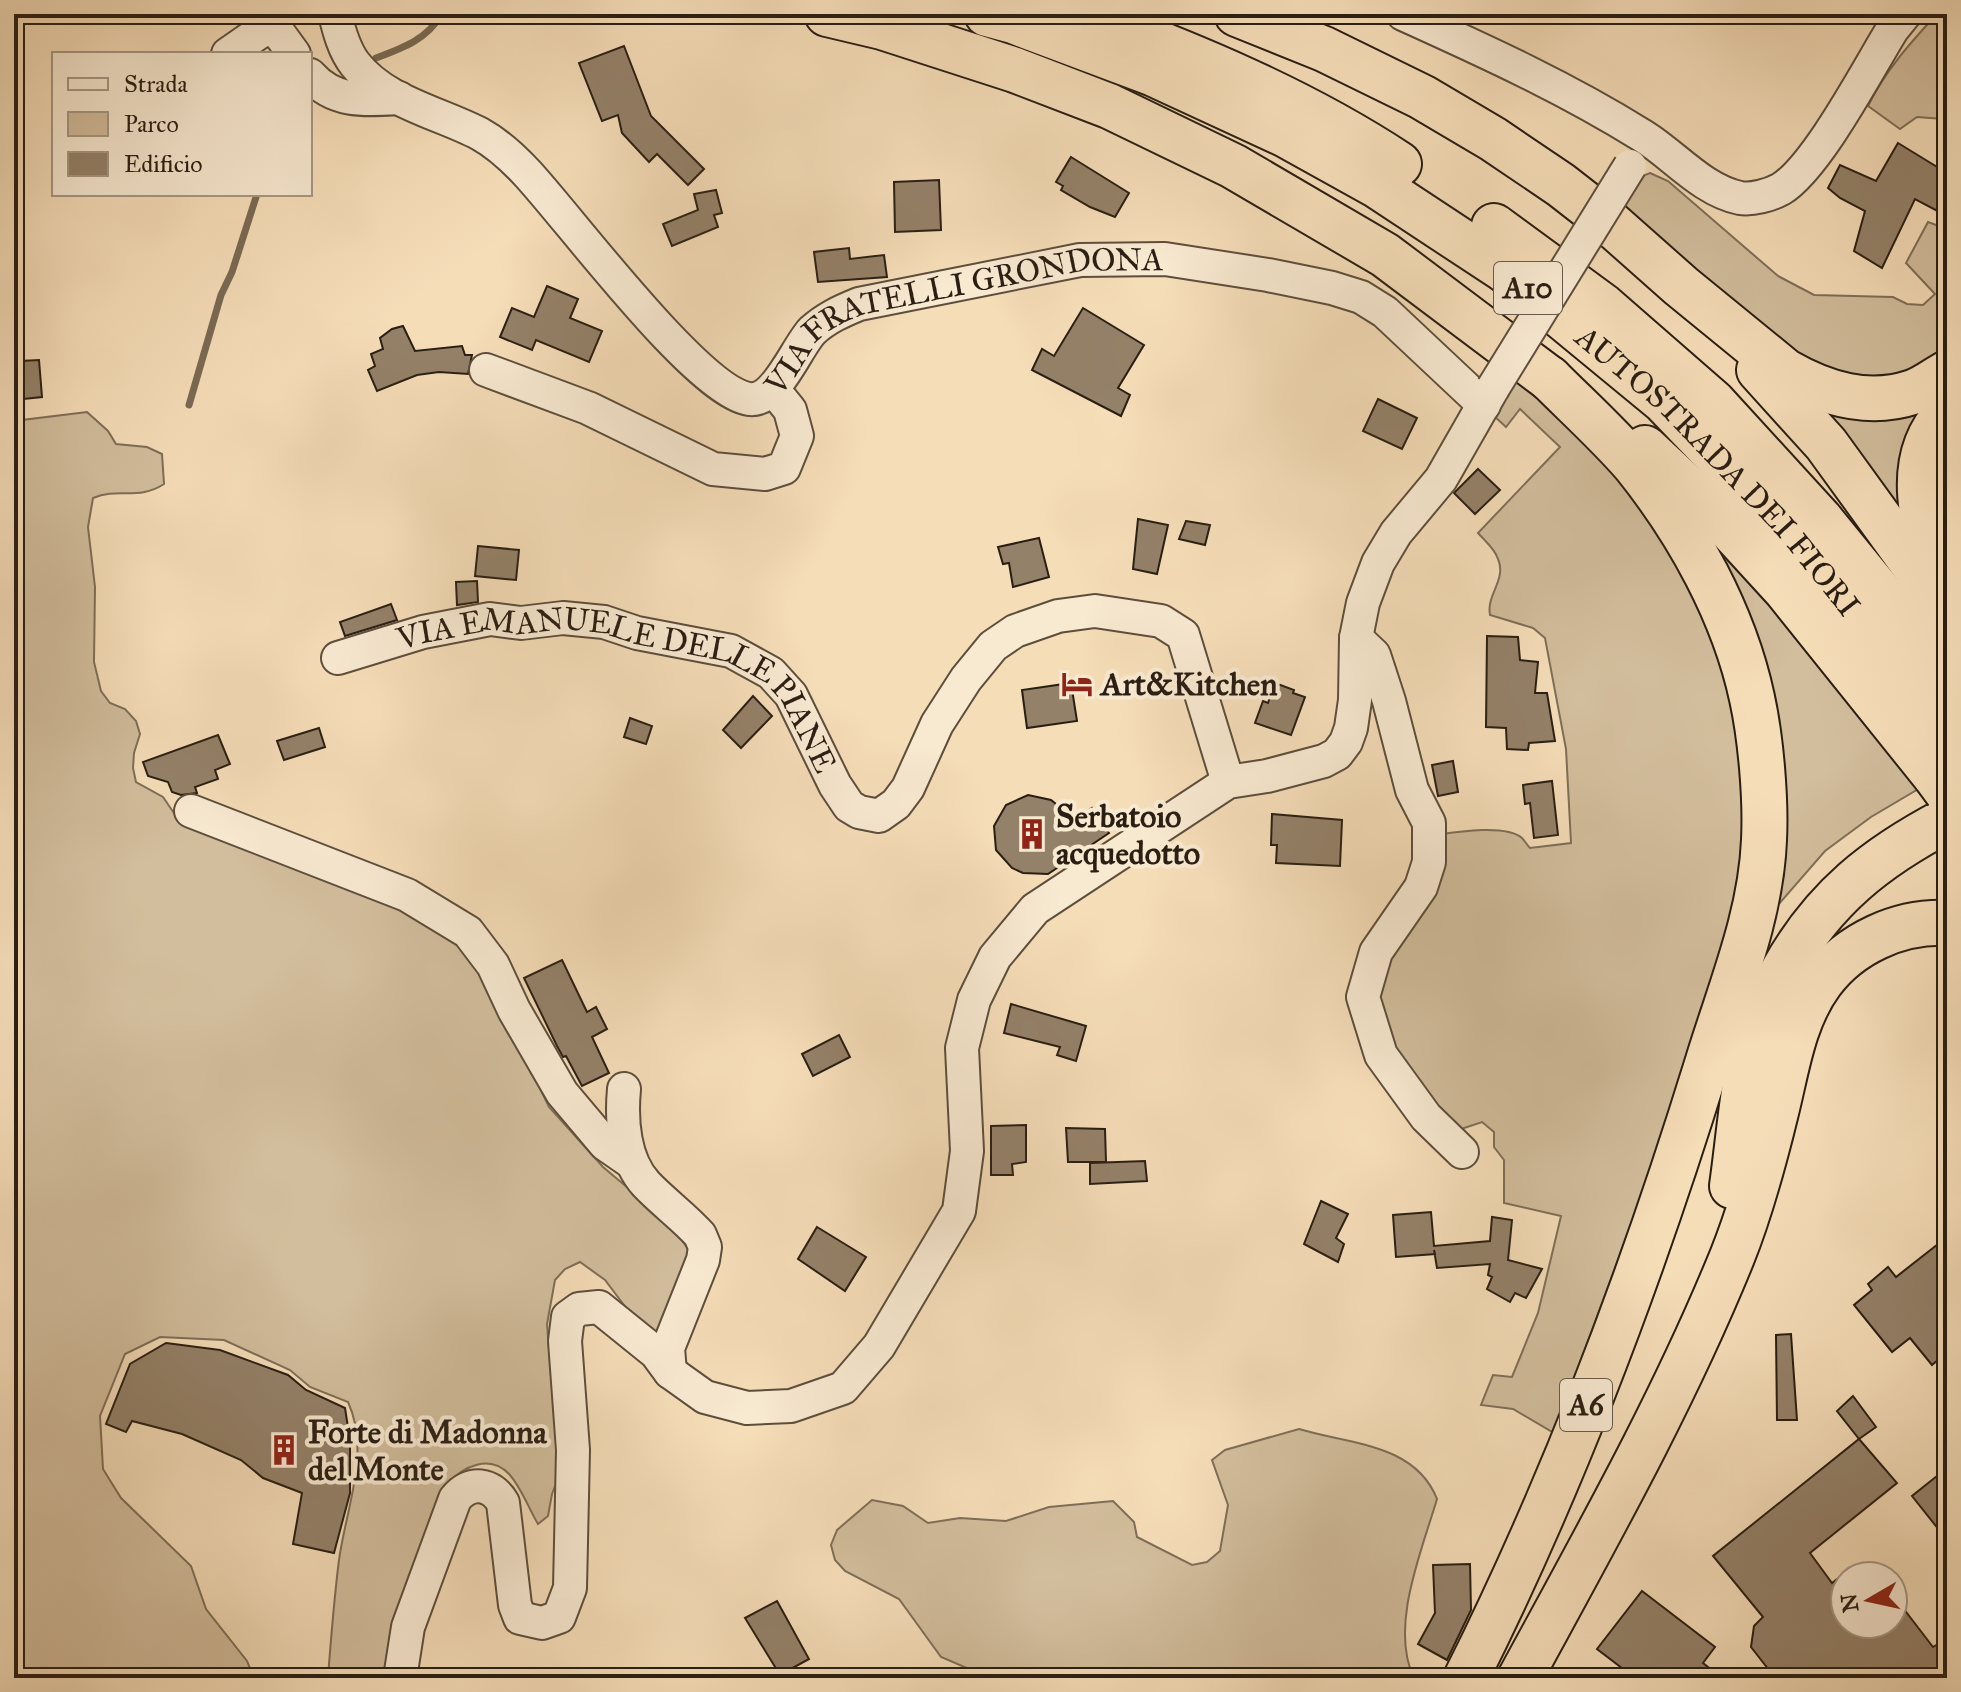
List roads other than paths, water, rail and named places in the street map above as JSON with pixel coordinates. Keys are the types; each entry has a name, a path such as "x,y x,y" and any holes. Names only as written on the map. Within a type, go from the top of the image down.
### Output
{"highway":[{"name":"A10","path":"827,14 882,27 1015,70 1109,106 1233,166 1385,255 1640,443 1722,520 1786,590 1943,787"},
{"name":"AUTOSTRADA DEI FIORI","path":"987,14 1154,74 1286,135 1376,185 1505,270 1664,401 1787,529 1947,728"},
{"name":"AUTOSTRADA DEI FIORI","path":"1082,14 1164,44 1298,106 1391,159 1523,245 1603,306 1713,402 1820,519 1947,675"},
{"path":"1237,14 1324,49 1422,97 1493,139 1561,185 1785,371 1809,385 1837,395 1866,399 1895,397 1916,391 1947,373"},
{"path":"1681,286 1826,444 1947,611"},
{"path":"1549,378 1633,463 1678,526 1734,637 1752,699 1762,778 1764,841 1755,910 1688,1124"},
{"path":"1947,413 1928,440 1921,472 1920,505 1926,536 1947,585"},
{"path":"1688,1124 1755,972 1780,926 1802,896 1857,843 1943,787"},
{"path":"1699,1329 1731,1194 1749,1059 1761,1015 1799,943 1831,902 1892,850 1947,820"},
{"path":"1699,1329 1750,1208 1800,1017 1820,983 1841,959 1868,941 1898,929 1929,922 1947,923"},
{"name":"A6","path":"1466,1678 1512,1587 1596,1383 1648,1247 1688,1124"},
{"name":"A6","path":"1520,1678 1607,1518 1699,1329"}],"street":[{"name":"VIA FRATELLI GRONDONA","path":"335,14 340,36 353,63 372,82 501,147 669,336 730,394 753,400 763,397 773,389 811,332 832,315 859,304 1080,260 1165,259 1294,280 1361,297 1385,312 1488,396"},
{"path":"1403,14 1522,68 1645,137 1716,189 1741,198 1760,197 1780,189 1805,169 1905,14"},
{"path":"231,52 264,29 278,32 293,52"},
{"path":"312,77 320,86 353,100 399,98"},
{"path":"400,1678 408,1627 455,1499 467,1488 476,1486 492,1490 503,1503 515,1605 520,1618 542,1623 559,1617 570,1588 573,1450 565,1341 568,1317 579,1309 599,1307 656,1353 670,1372 705,1397 747,1408 791,1406 843,1388 879,1346 959,1211 967,1151 962,1048 974,1000 995,957 1035,909 1228,782 1267,776 1324,761 1337,754 1351,728 1355,700 1356,638 1363,603 1378,563 1396,533 1441,479 1645,137"},
{"path":"486,370 588,408 713,469 765,474 784,468 797,436 790,410 773,389"},
{"name":"VIA EMANUELE DELLE PIANE","path":"338,658 423,632 490,619 521,623 563,618 604,622 637,633 731,651 771,673 791,695 835,785 849,806 859,812 879,816 896,804 908,788 937,724 966,679 993,646 1015,631 1058,616 1095,611 1161,621 1183,635 1228,782"},
{"path":"1356,638 1374,655 1412,790 1429,823 1429,862 1421,887 1376,952 1363,997 1381,1055 1426,1117 1462,1152"},
{"path":"191,811 407,895 468,932 493,965 514,1010 562,1093 605,1144 631,1162 644,1182 700,1235 705,1247 703,1260 668,1348 670,1372"},
{"path":"624,1089 622,1110 631,1162"}],"waterway":[{"path":"376,58 421,37 442,14"},
{"path":"189,405 221,295 232,272 256,196"}],"place":[{"name":"Art&Kitchen","path":"1077,684"},
{"name":"Serbatoio acquedotto","path":"1032,834"},
{"name":"Forte di Madonna del Monte","path":"284,1450"}]}
